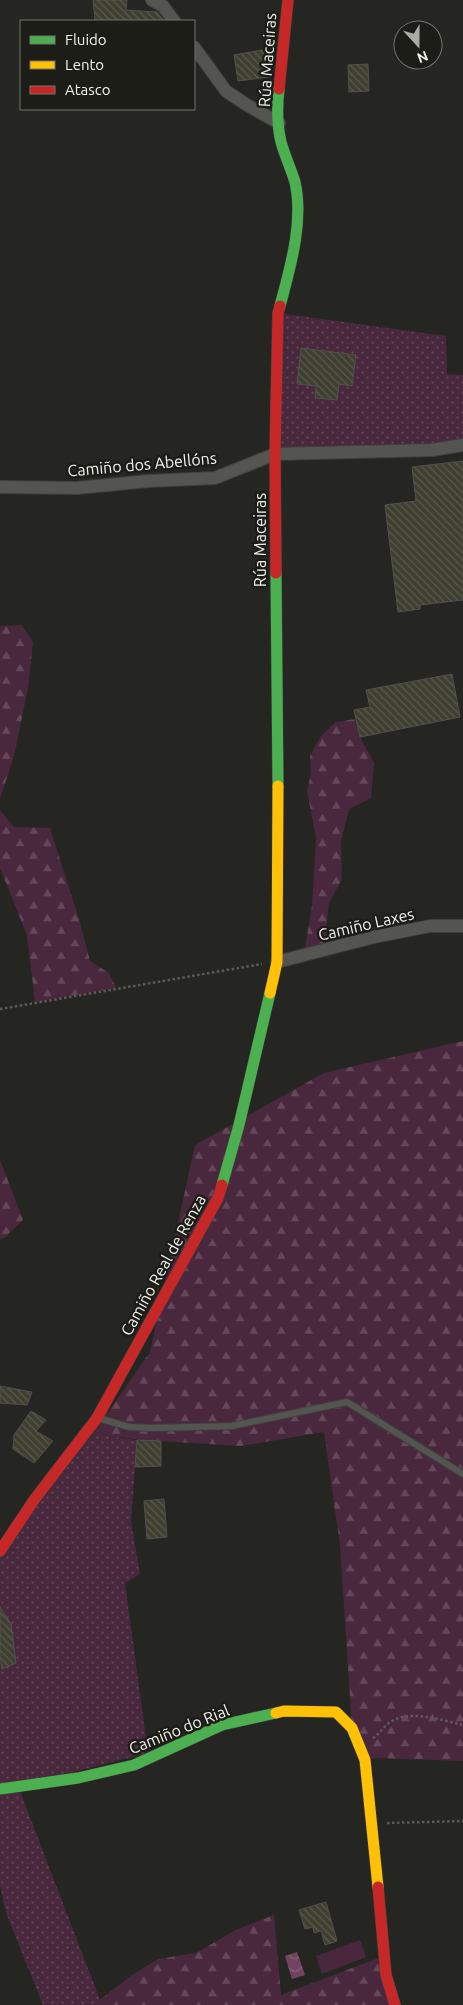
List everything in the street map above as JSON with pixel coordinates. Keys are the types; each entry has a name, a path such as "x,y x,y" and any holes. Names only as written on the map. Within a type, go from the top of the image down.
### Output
{"street":[{"path":"152,0 163,6 173,20"},
{"name":"Rúa Maceiras","path":"277,962 275,454 278,313 289,272 298,218 295,183 281,141 278,106 288,0"},
{"name":"Rúa Maceiras","path":"195,48 226,90 247,105 279,123"},
{"name":"Camiño dos Abellóns","path":"0,487 77,488 148,481 215,478 275,454 432,450 463,444"},
{"name":"Camiño Laxes","path":"277,962 383,935 430,926 463,926"},
{"name":"Camiño Real de Renza","path":"0,1551 34,1500 97,1418 218,1198 239,1125 277,962"},
{"name":"Camiño do Rial","path":"0,1789 78,1778 134,1765 222,1725 284,1711 336,1712 352,1728 365,1760 373,1823 386,1975 395,2005"}],"lane":[{"path":"97,1418 129,1427 232,1426 347,1402 463,1474"}],"path":[{"path":"0,1009 204,972 277,962"},
{"path":"361,1750 390,1722 407,1716 438,1719 463,1726"},
{"path":"373,1823 463,1821"}],"green space":[{"path":"278,313 446,336 447,374 463,375 463,444 275,454"},
{"path":"22,625 33,642 28,688 14,756 0,799 0,626"},
{"path":"356,719 360,737 374,763 371,798 349,809 341,841 342,879 329,903 324,950 304,955 312,905 316,837 307,791 311,773 310,756 321,736 336,722"},
{"path":"0,810 14,827 50,828 79,919 90,961 109,973 116,988 35,1002 27,935 0,868"},
{"path":"463,1041 463,1761 376,1758 365,1760 352,1728 340,1545 324,1432 241,1446 144,1440 93,1434 150,1352 195,1145 324,1073"},
{"path":"0,1160 23,1220 4,1238 0,1239"},
{"path":"93,1434 137,1440 131,1522 140,1574 125,1583 148,1753 18,1786 100,2000 93,2005 43,2005 6,1913 0,1885 0,1553"},
{"path":"274,1915 281,1995 384,1956 395,2005 93,2005 132,1975 158,1959 196,1953 236,1930"},
{"path":"360,1940 366,1957 322,1974 316,1956"}],"water":[{"path":"297,1952 305,1975 292,1979 285,1956"}],"building":[{"path":"93,0 127,0 126,10 157,12 163,20 95,20"},
{"path":"267,49 270,68 269,77 238,81 234,55"},
{"path":"368,64 369,91 349,92 348,65"},
{"path":"301,348 356,355 352,386 339,384 337,400 315,398 316,386 297,384"},
{"path":"463,461 463,600 420,605 420,609 398,612 385,505 416,501 412,467"},
{"path":"452,674 460,717 360,737 354,710 370,707 366,690"},
{"path":"0,1386 32,1392 27,1405 0,1403"},
{"path":"31,1411 46,1420 36,1431 53,1441 34,1463 13,1449 14,1435"},
{"path":"137,1440 161,1441 161,1466 135,1467"},
{"path":"164,1499 167,1537 147,1539 144,1501"},
{"path":"0,1607 11,1624 16,1663 2,1669 0,1655"},
{"path":"326,1902 337,1941 325,1945 321,1931 314,1933 313,1927 305,1929 299,1910"}],"traffic: fast":[{"path":"279,89 278,115 280,136 295,182 298,213 295,245 280,306"},
{"path":"276,573 278,786"},
{"path":"222,1185 239,1125 270,993"},
{"path":"0,1789 78,1778 134,1765 222,1725 276,1713"}],"traffic: slow":[{"path":"270,993 277,962 278,786"},
{"path":"276,1713 284,1711 336,1712 352,1728 365,1760 378,1887"}],"traffic: jam":[{"path":"279,89 288,0"},
{"path":"276,573 275,454 278,313 280,306"},
{"path":"0,1551 34,1500 97,1418 218,1198 222,1185"},
{"path":"378,1887 386,1975 395,2005"}]}
